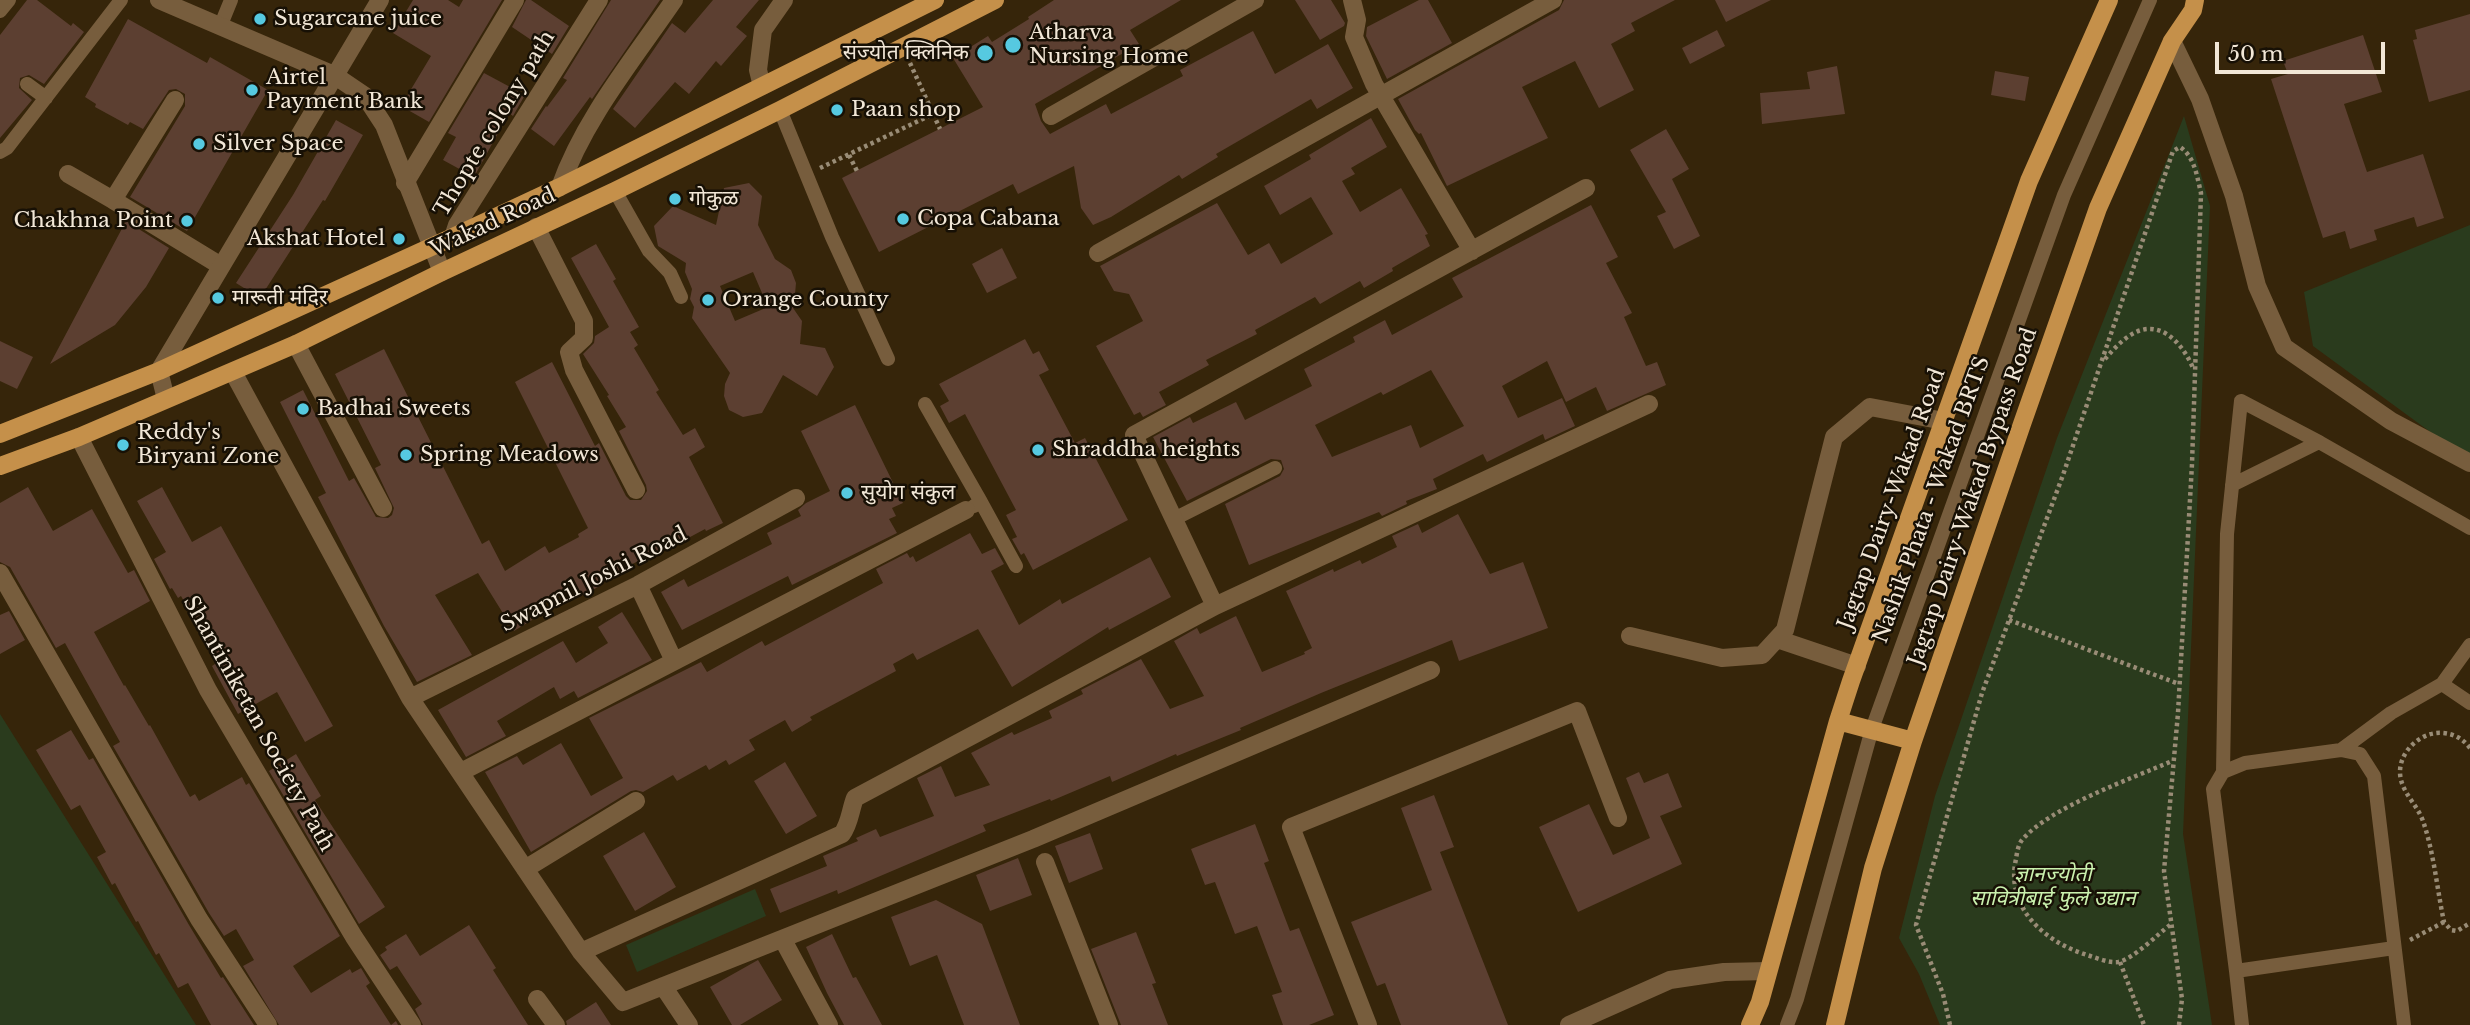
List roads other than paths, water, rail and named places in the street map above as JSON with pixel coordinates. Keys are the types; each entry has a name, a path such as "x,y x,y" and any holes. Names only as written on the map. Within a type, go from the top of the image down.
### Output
{"main road":[{"name":"Wakad Road","path":"0,434 159,371 453,237 560,187 935,0"},
{"name":"Wakad Road","path":"0,466 79,437 296,345 442,272 615,191 995,0"},
{"name":"Jagtap Dairy-Wakad Road","path":"1750,1025 1768,971 1838,721 1857,666 2029,181 2109,0"},
{"name":"Jagtap Dairy-Wakad Bypass Road","path":"1835,1025 1873,868 1913,741 2098,208 2172,41 2193,10 2195,0"},
{"path":"1838,721 1913,741"}],"street":[{"path":"159,0 334,75 365,96 384,125 442,272"},
{"path":"166,399 159,371 380,0"},
{"path":"405,183 515,0"},
{"name":"Thopte colony path","path":"453,237 457,225 599,0"},
{"path":"560,187 570,158 588,127 674,0"},
{"path":"762,86 758,70 763,30 783,0"},
{"path":"1051,116 1255,0"},
{"path":"1352,0 1357,49 1381,96 1472,251"},
{"path":"1098,253 1553,0"},
{"path":"2172,41 2200,99 2234,196 2257,286 2284,347 2391,421 2470,463"},
{"path":"113,200 175,100"},
{"path":"68,174 221,266"},
{"path":"1215,606 1134,435 1587,188"},
{"path":"536,228 584,321 584,338 569,352 575,370 636,490"},
{"path":"296,345 383,509"},
{"path":"233,372 410,698 580,952 623,1002 1033,839 1431,670"},
{"path":"580,952 842,834 849,825 850,810 855,798 1215,606 1649,404"},
{"path":"1630,636 1722,657 1762,655 1785,630 1834,437 1870,407 1944,421"},
{"name":"Shantiniketan Society Path","path":"79,437 208,690 340,914 412,1025"},
{"name":"Swapnil Joshi Road","path":"410,698 638,585 796,498"},
{"path":"461,772 974,506"},
{"path":"0,573 199,919 268,1025"},
{"path":"638,585 674,661"},
{"path":"1777,639 1857,666"},
{"path":"1368,1025 1292,827 1577,711 1618,818"},
{"path":"526,869 636,801"},
{"path":"1045,862 1109,1025"},
{"path":"783,940 829,1025"},
{"path":"1569,1025 1670,980 1724,972 1768,971"},
{"path":"663,986 689,1025"},
{"path":"537,999 556,1025"}],"lane":[{"path":"0,11 9,0"},
{"path":"0,152 7,148 121,0"},
{"path":"220,27 231,0"},
{"name":"Nashik Phata - Wakad BRTS","path":"1787,1025 1872,729 2064,195 2150,0"},
{"path":"27,84 46,98"},
{"path":"779,110 832,237 888,359"},
{"path":"615,191 649,251 670,273 681,297"},
{"path":"2242,1025 2213,789 2223,772 2227,534 2241,401 2470,528"},
{"path":"925,404 974,506 1016,566"},
{"path":"2232,485 2319,442"},
{"path":"1174,519 1275,468"},
{"path":"2341,750 2390,713 2442,684 2470,645"},
{"path":"2442,684 2470,703"},
{"path":"2223,772 2245,763 2341,750 2360,754 2374,776 2404,1025"},
{"path":"2236,971 2394,948"}],"place":[{"name":"Sugarcane juice","path":"260,19"},
{"name":"Atharva Nursing Home","path":"1013,45"},
{"name":"संज्योत क्लिनिक","path":"985,53"},
{"name":"Airtel Payment Bank","path":"252,90"},
{"name":"Paan shop","path":"837,110"},
{"name":"Silver Space","path":"199,144"},
{"name":"गोकुळ","path":"675,199"},
{"name":"Copa Cabana","path":"903,219"},
{"name":"Chakhna Point","path":"187,221"},
{"name":"Akshat Hotel","path":"399,239"},
{"name":"मारूती मंदिर","path":"218,298"},
{"name":"Orange County","path":"708,300"},
{"name":"Badhai Sweets","path":"303,409"},
{"name":"Reddy's Biryani Zone","path":"123,445"},
{"name":"Shraddha heights","path":"1038,450"},
{"name":"Spring Meadows","path":"406,455"},
{"name":"सुयोग संकुल","path":"847,493"}],"park label":[{"name":"ज्ञानज्योती सावित्रीबाई फुले उद्यान","path":"2053,887"}]}
